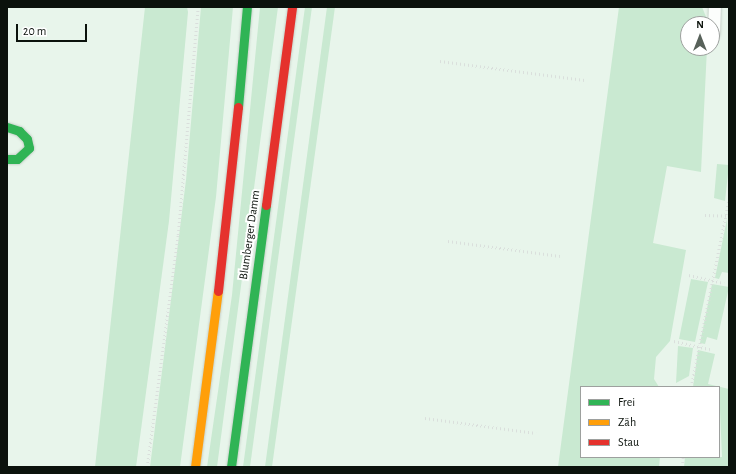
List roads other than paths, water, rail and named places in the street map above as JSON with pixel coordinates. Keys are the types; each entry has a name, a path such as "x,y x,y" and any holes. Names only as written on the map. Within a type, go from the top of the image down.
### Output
{"main road":[{"name":"Blumberger Damm","path":"195,467 226,233 247,7"},
{"name":"Blumberger Damm","path":"231,467 292,7"},
{"path":"7,127 19,131 27,139 29,148 17,159 7,159"}]}
